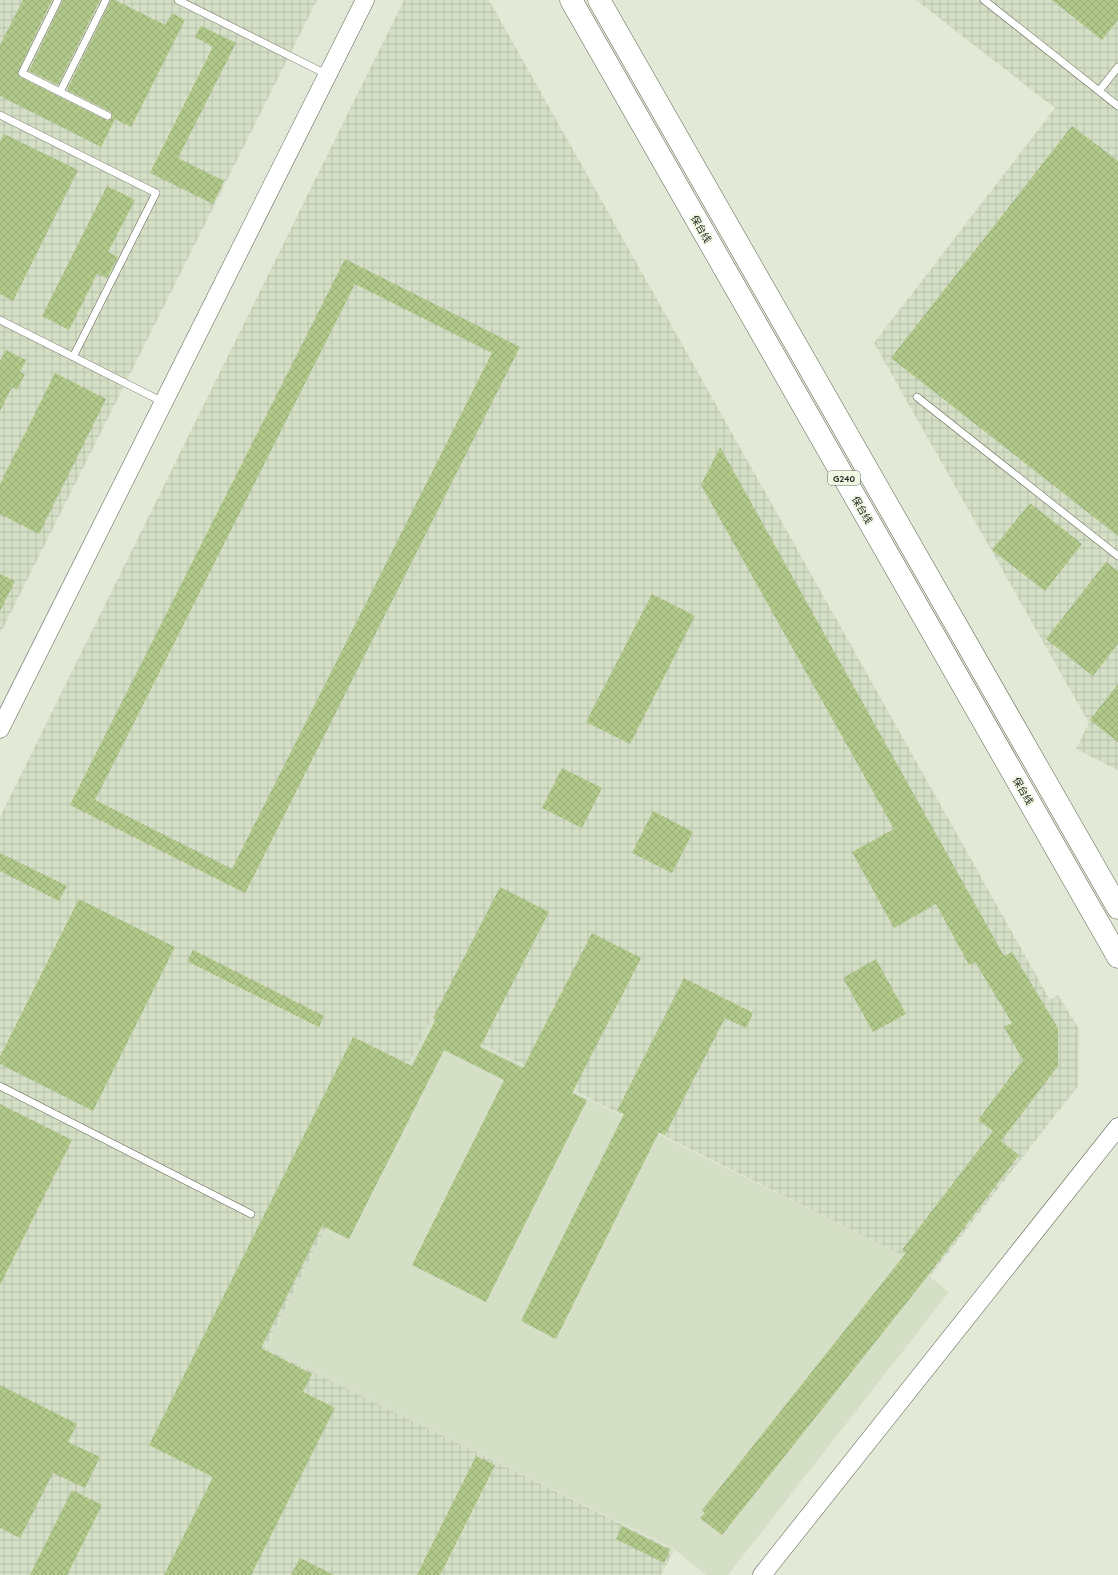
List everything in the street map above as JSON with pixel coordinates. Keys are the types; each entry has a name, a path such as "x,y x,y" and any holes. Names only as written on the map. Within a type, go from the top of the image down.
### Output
{"highway":[{"name":"保台线","path":"571,0 1118,957"},
{"name":"G240","path":"599,0 1118,908"}],"street":[{"path":"0,729 365,0"},
{"path":"762,1575 1118,1127"}],"lane":[{"path":"58,0 22,73 108,116"},
{"path":"60,92 106,0"},
{"path":"179,0 328,75"},
{"path":"984,0 1118,106"},
{"path":"1099,91 1118,67"},
{"path":"0,115 156,193 73,357"},
{"path":"0,320 164,402"},
{"path":"917,397 1118,556"},
{"path":"0,1086 251,1214"}],"shaded area":[{"path":"0,0 317,0 0,634"},
{"path":"404,0 489,0 1050,1000 1058,995 1079,1029 1078,1086 930,1276 902,1255 431,1019 265,1348 674,1550 661,1575 0,1575 0,817"},
{"path":"916,0 1118,0 1118,770 1076,749 1089,723 874,343 1055,108"},
{"path":"431,1019 902,1255 949,1292 728,1575 706,1575 674,1549 265,1348"}],"building":[{"path":"23,0 52,0 18,71 18,76 108,121 113,118 111,112 67,90 111,0 115,0 165,25 172,13 185,20 131,127 115,119 101,147 0,96 0,45"},
{"path":"63,0 100,0 58,85 29,71"},
{"path":"1052,0 1118,0 1118,20 1102,40"},
{"path":"201,26 236,43 178,158 224,181 213,204 150,173 213,47 195,37"},
{"path":"1072,126 1118,161 1118,536 891,358"},
{"path":"4,134 78,170 13,301 0,294 0,142"},
{"path":"107,186 135,200 108,252 118,257 107,278 97,274 69,330 42,316"},
{"path":"345,259 520,347 245,893 70,805","holes":["355,284 492,353 232,869 95,800"]},
{"path":"6,350 26,360 20,372 25,374 17,390 12,387 0,411 0,361"},
{"path":"55,373 106,399 39,534 0,514 0,484"},
{"path":"720,447 1004,956 1012,952 1058,1028 1058,1066 1001,1141 1019,1155 923,1282 722,1535 700,1518 705,1513 702,1510 906,1253 902,1250 993,1131 978,1120 1023,1060 1004,1027 1012,1023 975,962 969,965 936,904 894,928 852,852 894,829 701,485"},
{"path":"1030,503 1082,544 1045,591 992,550"},
{"path":"1106,562 1118,571 1118,644 1093,676 1046,639"},
{"path":"0,574 15,581 0,611"},
{"path":"652,594 695,616 630,744 586,722"},
{"path":"1118,684 1118,742 1090,720"},
{"path":"562,768 602,788 582,828 542,808"},
{"path":"653,811 693,832 672,873 632,853"},
{"path":"0,853 67,886 59,901 0,871"},
{"path":"500,887 549,912 480,1047 523,1068 592,933 641,958 572,1093 587,1100 486,1302 412,1265 504,1080 444,1050 349,1239 322,1226 261,1348 312,1374 303,1392 335,1408 251,1575 164,1575 213,1477 149,1445 353,1037 412,1066 436,1019 433,1018"},
{"path":"79,899 175,947 93,1111 0,1064 0,1057"},
{"path":"193,950 324,1016 319,1027 187,961"},
{"path":"876,959 906,1014 873,1032 843,978"},
{"path":"684,978 753,1013 746,1028 725,1018 665,1135 659,1132 556,1339 521,1321 624,1114 617,1111"},
{"path":"0,1104 72,1140 0,1285"},
{"path":"0,1385 77,1424 68,1442 100,1457 85,1488 53,1473 20,1538 0,1528"},
{"path":"476,1456 495,1465 440,1575 417,1575"},
{"path":"72,1490 102,1505 67,1575 30,1575"},
{"path":"622,1526 670,1550 664,1563 616,1539"},
{"path":"300,1558 334,1575 291,1575"}]}
